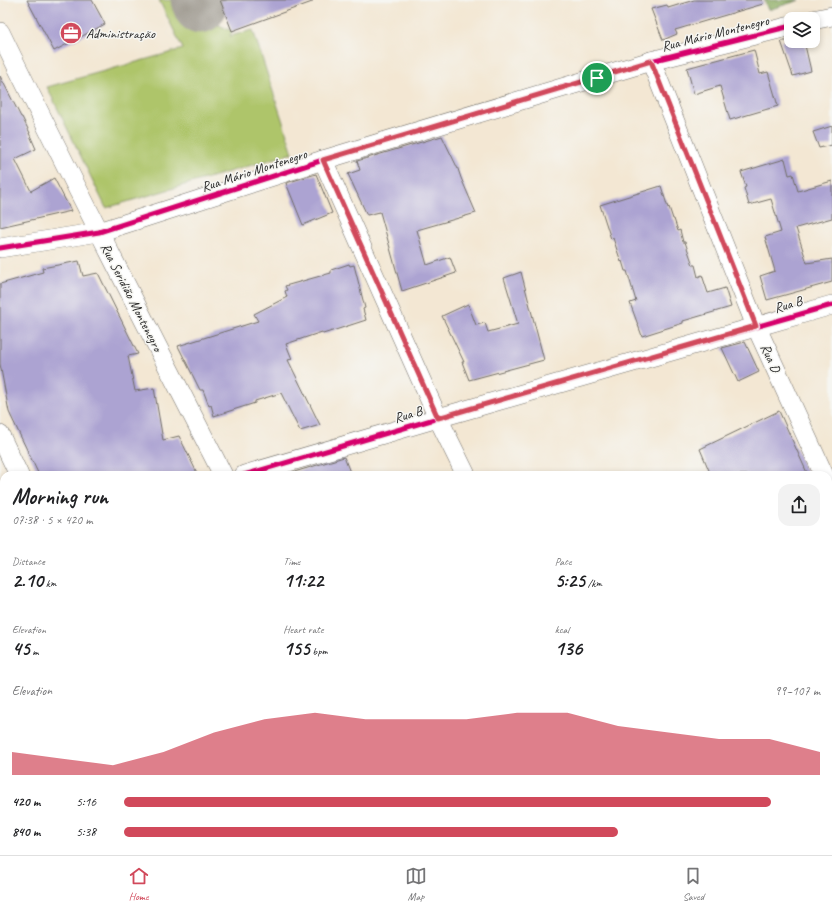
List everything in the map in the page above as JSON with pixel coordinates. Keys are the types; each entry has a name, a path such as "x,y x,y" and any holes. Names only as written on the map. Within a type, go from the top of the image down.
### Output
{"street":[{"path":"820,19 832,16"},
{"name":"Rua Mário Montenegro","path":"0,248 99,232 323,160 651,61 784,28"},
{"name":"Rua Seridião Montenegro","path":"0,32 99,232 221,471"},
{"name":"Rua D","path":"651,61 756,326 822,471"},
{"path":"323,160 438,418 464,471"},
{"name":"Rua B","path":"258,471 832,304"},
{"path":"0,434 17,471"}],"green space":[{"path":"159,0 190,0 196,15 232,31 230,36 253,30 293,153 106,208 47,87 183,49"},
{"path":"764,0 800,0 768,10"}],"building":[{"path":"27,0 92,0 105,24 54,51"},
{"path":"220,0 312,0 312,2 232,31"},
{"path":"694,0 762,0 763,4 675,30 677,34 663,40 651,9 667,5 668,8"},
{"path":"781,41 784,41 784,48 806,48 811,71 793,76"},
{"path":"754,50 760,74 768,72 778,106 730,120 720,86 694,94 687,68"},
{"path":"0,76 30,133 36,149 15,159 31,191 54,178 71,211 0,227"},
{"path":"832,126 832,145 819,148 813,132"},
{"path":"442,136 458,169 476,213 417,230 427,265 450,257 456,273 402,291 380,212 367,215 348,174 360,170 357,161"},
{"path":"785,159 789,175 793,174 798,191 832,181 832,218 796,228 807,263 832,259 832,282 767,300 760,276 775,271 765,237 781,232 771,199 749,205 744,188 746,187 741,172"},
{"path":"316,174 332,213 303,225 286,183"},
{"path":"661,186 668,208 669,207 678,231 680,230 683,242 685,242 693,265 695,265 698,277 702,275 708,293 725,288 731,307 683,321 683,323 642,336 630,303 636,301 627,271 625,271 622,261 621,262 613,238 611,239 600,205"},
{"path":"79,261 83,276 98,273 138,354 128,356 135,391 154,388 163,440 179,436 196,471 37,471 9,412 0,364 0,284 43,272 42,268"},
{"path":"349,264 350,266 354,265 365,308 363,309 366,320 286,344 292,359 288,360 320,425 300,431 281,393 214,416 211,405 209,406 203,390 200,390 178,346 258,321 254,314 287,297 285,291 287,290 285,286 331,273 331,270"},
{"path":"521,272 544,360 469,380 462,362 464,362 442,316 468,304 476,325 485,323 488,332 518,324 504,278"},
{"path":"745,342 759,372 738,382 722,348"},
{"path":"779,411 806,471 709,471 700,449"},
{"path":"344,457 349,471 298,471"}],"taxiway":[{"path":"197,0 200,7"}],"cycle path":[{"path":"0,248 99,232 323,160 651,61 784,28"},
{"path":"258,471 832,305"}],"place":[{"name":"Administração","path":"71,33"}],"route":[{"path":"651,61 756,326 438,418 323,160 597,78 651,61"}]}
